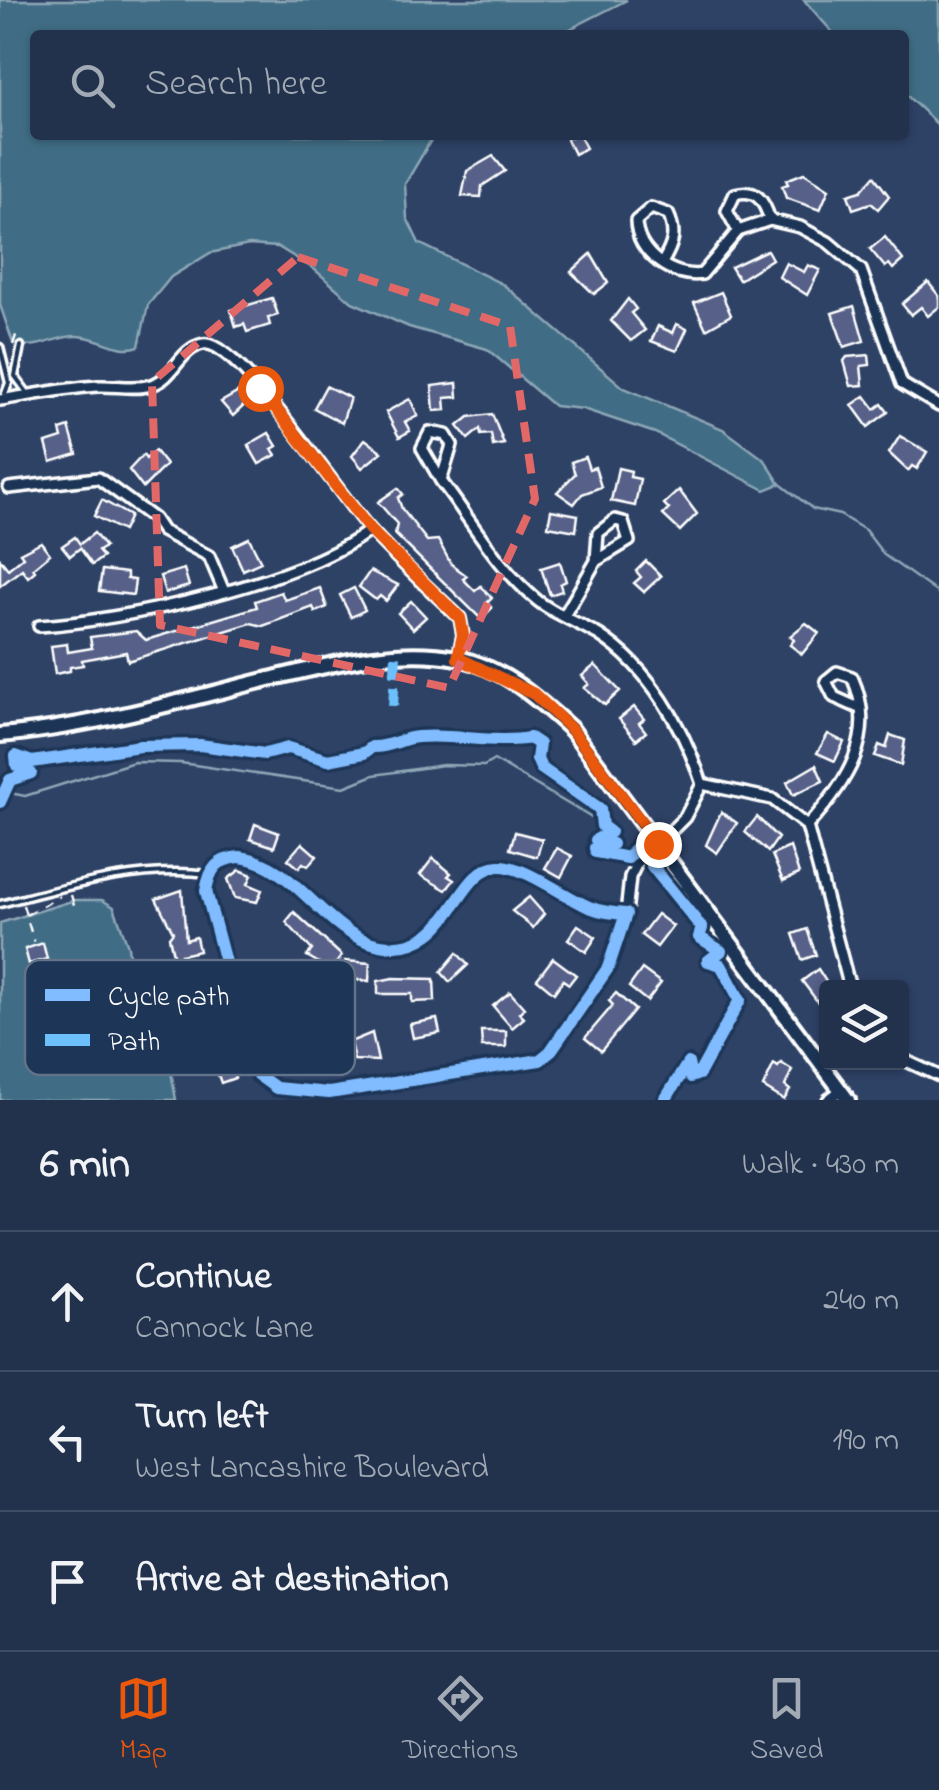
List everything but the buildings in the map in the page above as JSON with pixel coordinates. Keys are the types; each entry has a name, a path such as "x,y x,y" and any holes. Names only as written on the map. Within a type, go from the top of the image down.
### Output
{"main road":[{"path":"0,734 55,730 374,657 458,658 534,694 572,730 845,1095"}],"street":[{"path":"738,230 727,210 735,194 752,193 764,201 770,220"},
{"path":"662,263 674,239 674,226 668,214 651,208 638,216 636,230 646,249 662,263 675,274 702,274 738,230 770,220 814,234 861,270 902,384 939,406"},
{"path":"0,400 102,386 147,387 169,378 185,354 203,343 213,344 231,356 260,388 370,530 460,618 463,635 458,658"},
{"path":"258,1075 276,1088 346,1092 540,1060 550,1052 608,968 626,914 630,877 654,840 685,817 702,784 689,744 637,668 601,636 537,600 508,570 441,481 422,448 430,432 446,435 452,444 441,481"},
{"path":"9,488 98,478 154,519 162,530 209,556 224,589"},
{"path":"564,616 596,561 598,534 615,520 623,522 629,541 596,561"},
{"path":"39,626 141,613 224,589 316,562 370,530"},
{"path":"807,826 835,796 854,764 862,739 861,709 852,678 837,672 829,676 828,689 834,697 861,709"},
{"path":"702,784 772,799 807,826 848,980"},
{"path":"223,960 209,909 209,874 228,858 268,864 349,932 362,940 391,946 411,946 424,939 482,873 496,866 513,868 586,906 626,914"},
{"path":"909,1062 939,1076"},
{"path":"828,1100 845,1095"}],"lane":[{"path":"21,346 15,376 29,395"},
{"path":"0,347 9,383 0,400"},
{"path":"0,904 64,888 161,872 209,874"}],"path":[{"path":"13,346 18,329"},
{"path":"26,915 64,894 64,888"},
{"path":"72,898 75,908"},
{"path":"21,899 34,942"}],"highlighted area":[{"path":"298,257 510,326 535,499 449,688 160,625 152,382"}],"water":[{"path":"0,0 627,0 568,30 30,30 30,140 431,140 405,184 407,218 419,243 504,285 624,388 723,429 765,460 780,484 765,490 655,433 583,409 554,406 487,349 409,327 352,302 314,269 278,247 249,245 210,253 171,277 148,305 139,346 131,348 77,336 30,346 13,343 0,305"},
{"path":"804,0 939,0 939,126 909,98 909,30 831,30"},
{"path":"75,900 102,900 114,907 130,960 25,960 25,1075 172,1075 176,1100 0,1100 0,923"}],"waterway":[{"path":"779,483 813,509 840,515 865,530 884,555 939,594"},
{"path":"0,791 25,796 134,762 181,763 344,787 374,775 443,765 484,766 494,760 590,817"}],"marked path":[{"path":"393,706 396,655"}],"cycle path":[{"path":"0,802 10,780 31,773 17,766 16,756 32,762 140,746 200,745 265,754 288,748 328,760 418,737 530,738 539,744 537,759 541,768 600,809 602,826 610,832 596,840 612,844 595,848 596,852 628,858 641,840 646,842 652,866 702,928 699,937 721,951 708,961 721,965 740,1000 699,1074 691,1077 688,1063 665,1100"},
{"path":"240,857 279,873 342,928 380,945 404,945 423,938 438,926 472,881 484,870 499,866 532,876 589,907 626,914 608,968 550,1052 540,1060 329,1093 276,1088 258,1075"},
{"path":"224,960 206,891 216,866 240,857"}],"route":[{"path":"260,388 370,530 460,618 463,635 458,658 534,694 572,730 658,844"}]}
